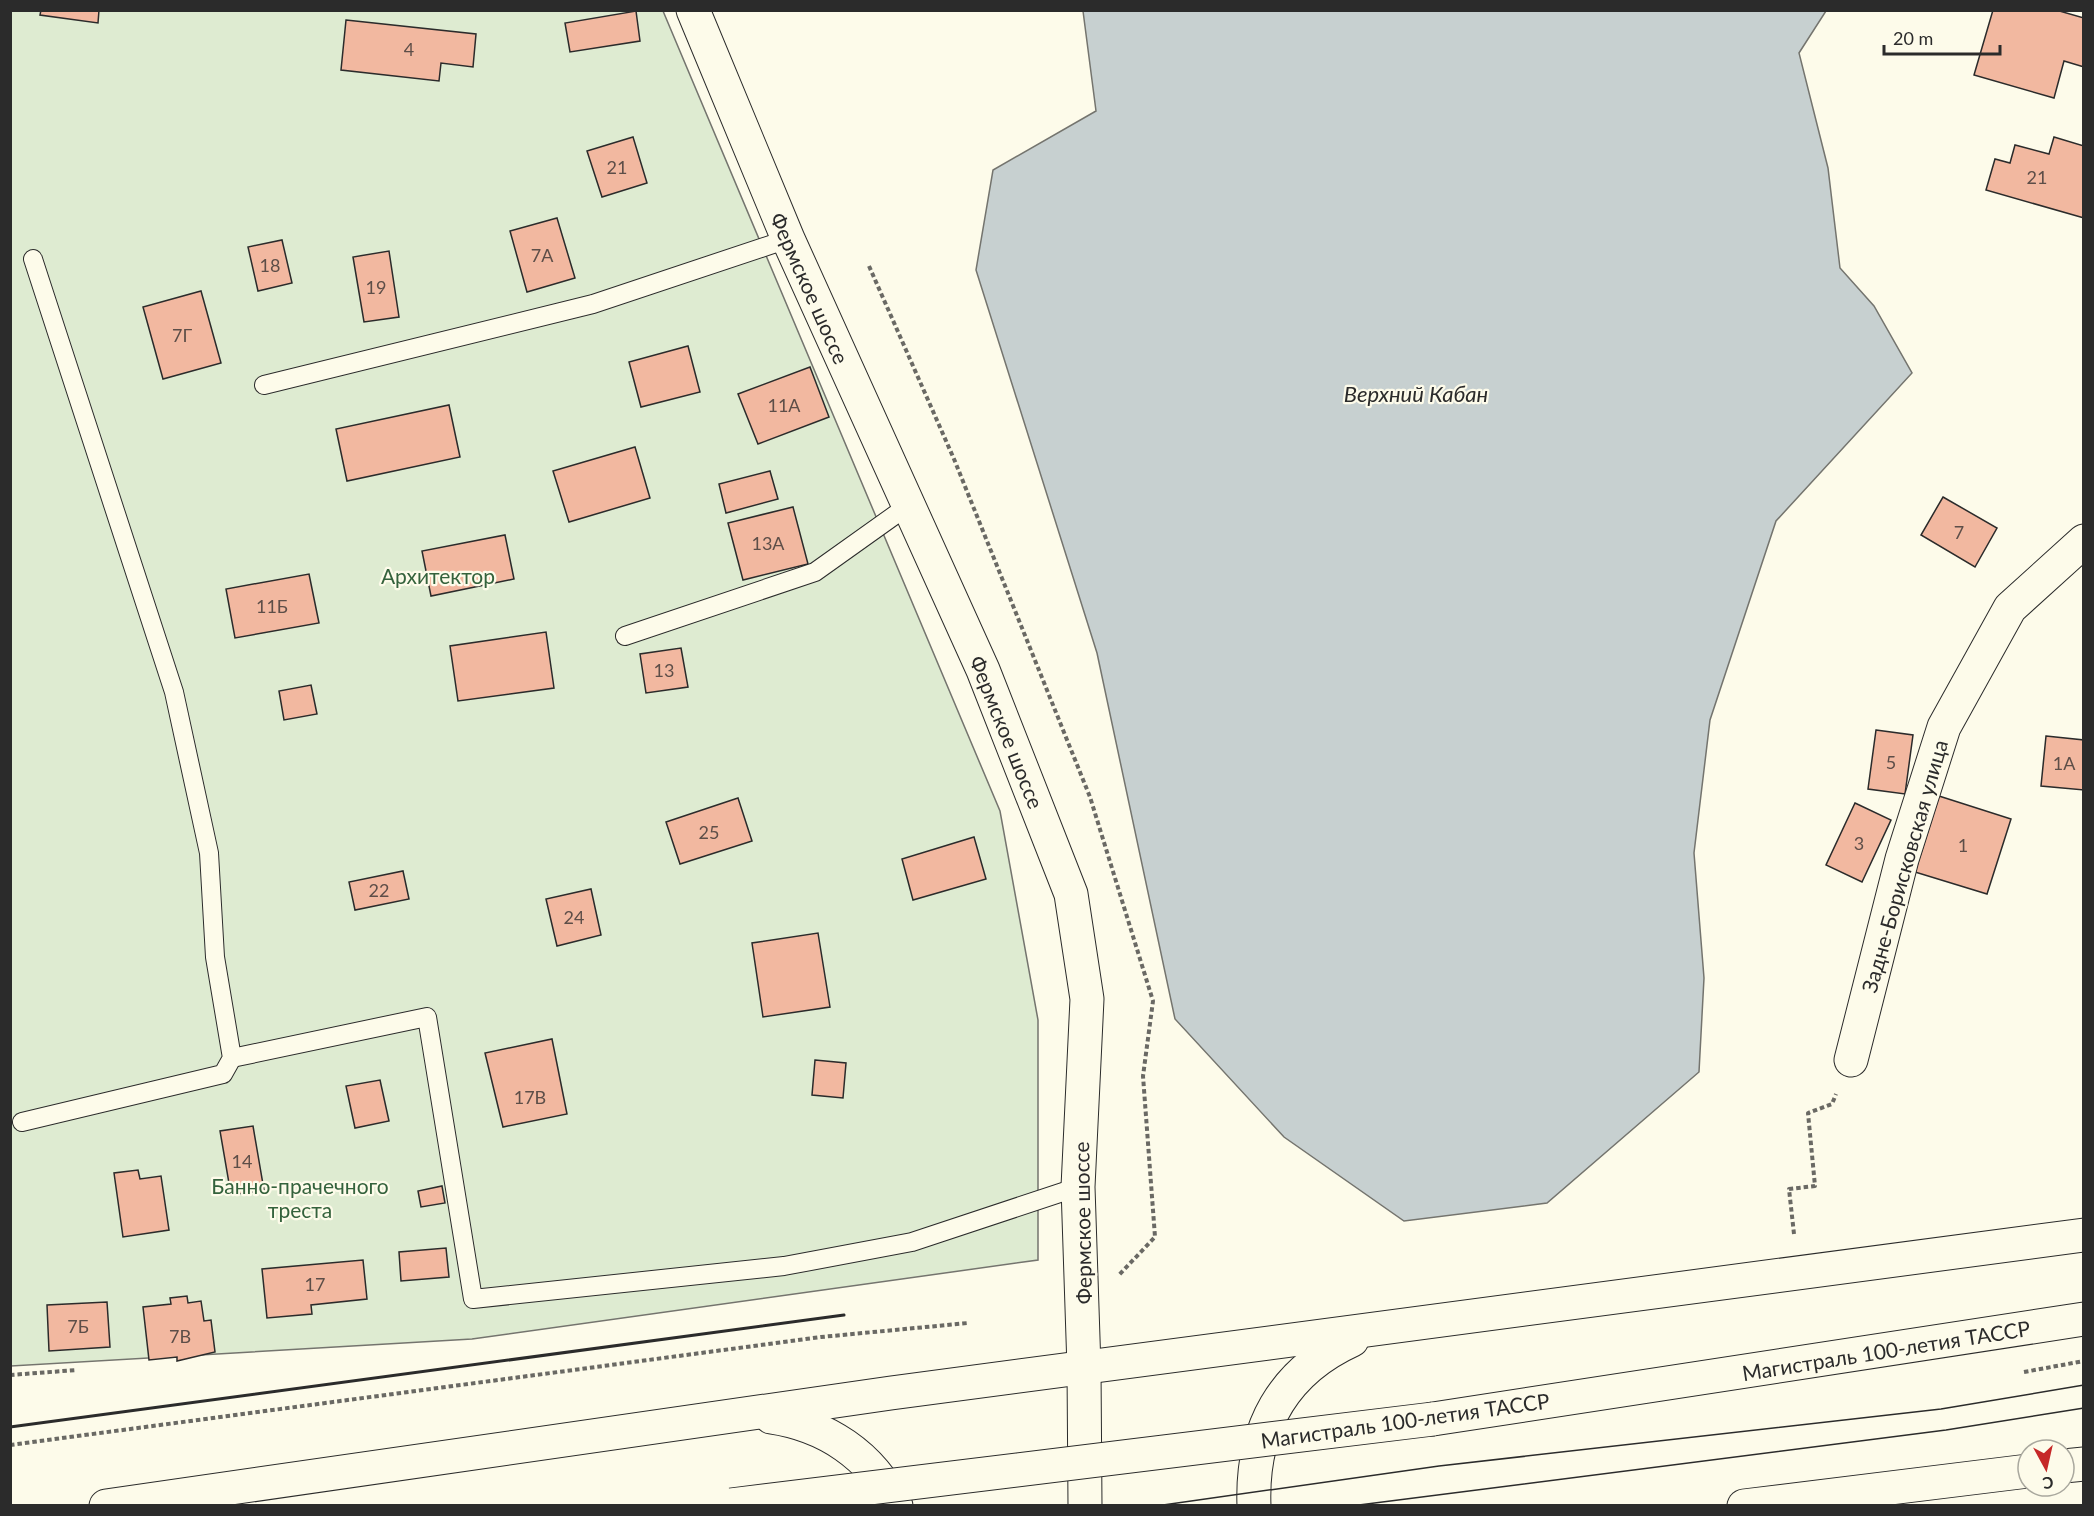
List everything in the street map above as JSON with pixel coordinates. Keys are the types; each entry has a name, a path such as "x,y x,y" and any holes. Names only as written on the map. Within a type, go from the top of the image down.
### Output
{"main road":[{"name":"Фермское шоссе","path":"693,10 788,239 983,670 1071,894 1087,999 1078,1187 1084,1368 1085,1506"},
{"name":"Задне-Борисковская улица","path":"1851,1060 1902,859 1944,726 2010,608 2084,541"},
{"path":"106,1506 1084,1368 1391,1329 2084,1235"},
{"name":"Магистраль 100-летия ТАССР","path":"728,1505 1433,1419 2084,1319"},
{"path":"1254,1506 1253,1478 1258,1447 1269,1417 1285,1390 1306,1368 1332,1349 1361,1336 1391,1329"},
{"path":"732,1417 763,1416 794,1420 823,1431 849,1448 872,1468 896,1506"},
{"path":"1744,1506 2016,1472"}],"lane":[{"path":"264,385 593,304 788,239"},
{"path":"22,1122 223,1074 232,1058 215,957 209,853 174,692 33,259"},
{"path":"625,636 815,572 909,505"},
{"path":"232,1058 427,1017 473,1299 784,1266 912,1242 1078,1187"}],"path":[{"path":"1794,1234 1789,1190 1815,1186 1808,1113 1832,1104 1851,1060"},
{"path":"10,1445 821,1337 968,1323"},
{"path":"2024,1372 2084,1361"},
{"path":"10,1375 77,1370"}],"green space":[{"name":"Архитектор","path":"11,11 663,11 1000,811 1038,1020 1038,1260 472,1339 11,1366"}],"water":[{"name":"Верхний Кабан","path":"1083,11 1826,11 1799,53 1828,168 1840,268 1874,306 1912,373 1776,521 1710,720 1694,853 1704,978 1699,1072 1547,1203 1404,1221 1284,1137 1175,1019 1097,653 976,270 993,170 1096,111"}],"building":[{"path":"41,10 99,10 98,23 40,15"},
{"path":"1993,10 2056,10 2084,18 2084,67 2064,61 2054,98 1974,75"},
{"path":"636,11 640,41 570,52 565,23"},
{"path":"346,20 476,34 473,67 441,63 439,81 341,70"},
{"path":"633,137 647,183 602,197 587,151"},
{"path":"2054,137 2084,146 2084,218 1986,190 1995,159 2010,163 2015,145 2049,154"},
{"path":"557,218 575,278 527,292 510,231"},
{"path":"282,240 292,283 258,291 248,247"},
{"path":"389,251 399,317 364,322 353,257"},
{"path":"201,291 221,363 163,379 143,307"},
{"path":"688,346 700,392 641,407 629,362"},
{"path":"810,367 829,417 758,444 738,394"},
{"path":"449,405 460,457 347,481 336,429"},
{"path":"635,447 650,498 569,522 553,471"},
{"path":"770,471 778,499 726,513 719,484"},
{"path":"1943,497 1997,528 1975,567 1921,535"},
{"path":"793,507 808,564 743,580 728,523"},
{"path":"505,535 514,579 431,596 422,551"},
{"path":"309,574 319,623 235,638 226,589"},
{"path":"546,632 554,688 458,701 450,646"},
{"path":"681,648 688,687 646,693 640,654"},
{"path":"311,685 317,714 284,720 279,691"},
{"path":"1876,730 1913,735 1905,794 1868,789"},
{"path":"2046,736 2084,740 2084,790 2041,786"},
{"path":"1939,796 2011,819 1987,894 1915,872"},
{"path":"738,798 752,841 680,864 666,822"},
{"path":"1855,803 1891,820 1862,882 1826,865"},
{"path":"974,837 986,879 913,900 902,859"},
{"path":"403,871 409,899 355,910 349,882"},
{"path":"591,889 601,935 557,946 546,899"},
{"path":"818,933 830,1007 763,1017 752,943"},
{"path":"552,1039 567,1114 503,1127 485,1053"},
{"path":"815,1060 846,1063 843,1098 812,1095"},
{"path":"380,1080 389,1121 355,1128 346,1086"},
{"path":"253,1126 264,1190 231,1195 220,1131"},
{"path":"138,1170 140,1179 161,1176 169,1230 123,1237 114,1173"},
{"path":"442,1186 445,1203 421,1207 418,1191"},
{"path":"446,1248 449,1277 401,1281 399,1252"},
{"path":"363,1260 367,1299 311,1305 312,1314 267,1318 262,1269"},
{"path":"187,1296 188,1303 201,1301 204,1321 211,1320 215,1352 177,1361 177,1357 149,1360 143,1307 171,1304 170,1298"},
{"path":"107,1302 110,1347 49,1351 47,1305"}],"tram line":[{"path":"1156,1506 1439,1466 1941,1409 2084,1385"},
{"path":"1351,1506 1946,1430 2084,1408"}],"wall":[{"path":"10,1427 844,1315"}],"park label":[{"name":"Банно-прачечного треста","path":"300,1197"}]}
